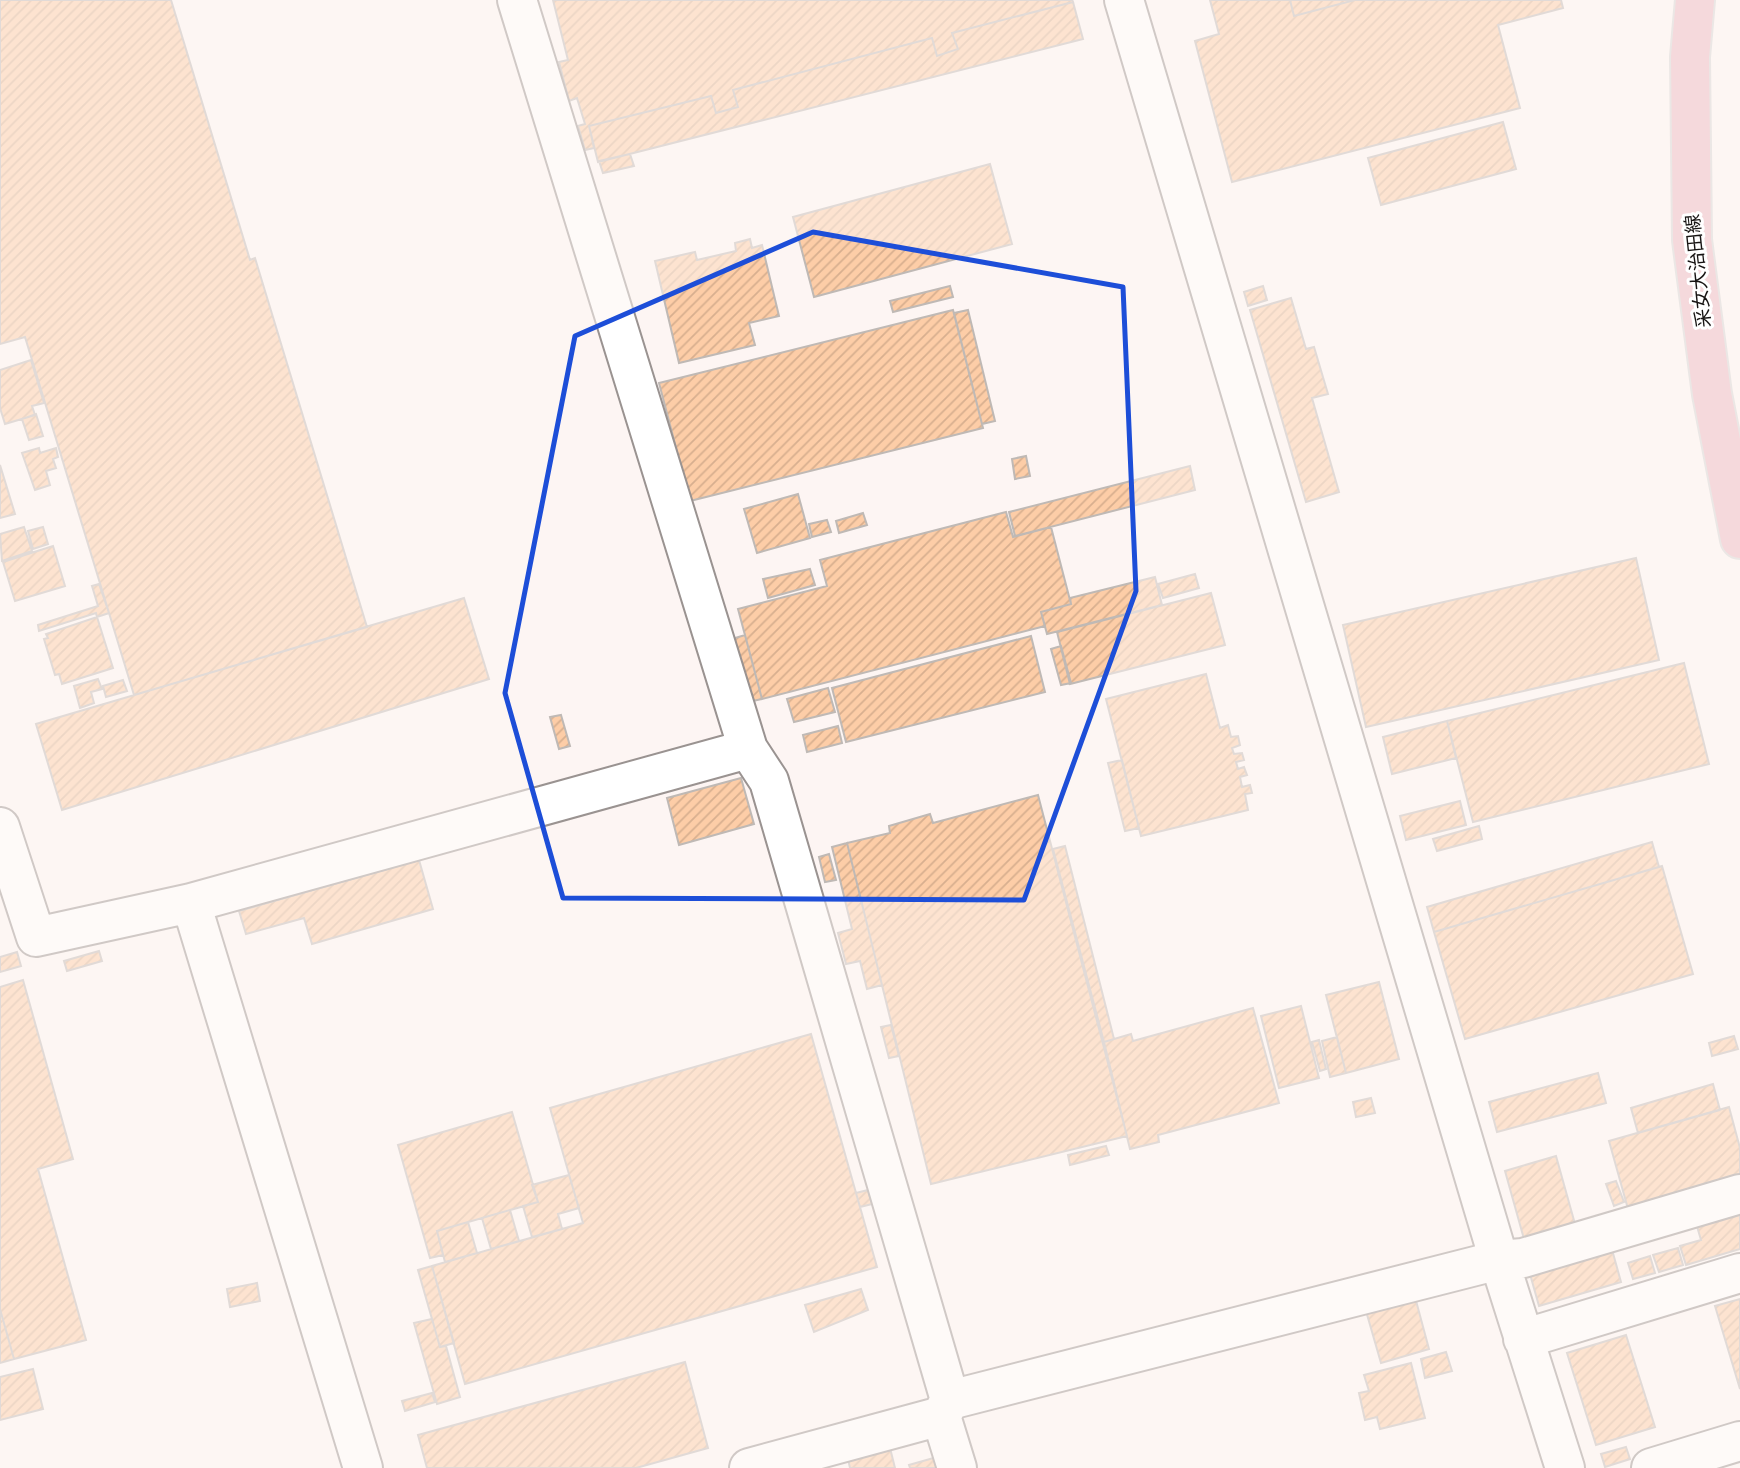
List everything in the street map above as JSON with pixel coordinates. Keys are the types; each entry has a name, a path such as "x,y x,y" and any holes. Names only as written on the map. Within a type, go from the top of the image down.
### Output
{"main road":[{"name":"采女大治田線","path":"1695,0 1690,57 1692,240 1712,394 1740,539"}],"street":[{"path":"517,0 748,749 769,782 945,1408 957,1468"},
{"path":"1124,0 1522,1339 1565,1468"},
{"path":"0,827 36,937 191,903 748,749"},
{"path":"191,903 363,1468"},
{"path":"749,1468 945,1408 1499,1260 1523,1258 1740,1194"},
{"path":"1522,1339 1740,1273"},
{"path":"1651,1468 1740,1441"}],"highlighted area":[{"path":"813,232 1123,287 1136,591 1024,900 563,898 505,693 575,336"}],"building":[{"path":"0,0 171,0 250,260 255,258 367,627 134,695 25,337 0,344"},
{"path":"553,0 1073,2 952,33 958,49 937,56 932,38 733,90 738,107 716,113 711,96 589,126 594,148 585,150 578,126 585,124 577,98 569,101 559,62 568,60"},
{"path":"1210,0 1290,0 1294,16 1355,0 1561,0 1563,8 1498,25 1520,108 1232,182 1195,41 1219,34"},
{"path":"1290,0 1355,0 1294,16"},
{"path":"1073,2 1083,39 598,162 589,126 711,96 716,113 738,107 733,90 932,38 937,56 958,49 952,33"},
{"path":"1503,122 1516,169 1381,205 1368,158"},
{"path":"630,154 634,166 603,173 599,161"},
{"path":"990,164 1012,244 814,297 793,217"},
{"path":"750,239 752,248 762,245 779,316 749,323 755,345 679,363 655,261 695,252 697,260 736,251 735,243"},
{"path":"950,286 953,297 893,312 890,301"},
{"path":"1263,286 1267,300 1248,306 1244,292"},
{"path":"1291,298 1306,349 1314,347 1328,394 1312,398 1339,492 1306,502 1250,310"},
{"path":"953,310 983,428 690,501 659,383"},
{"path":"968,310 995,421 982,424 954,313"},
{"path":"31,360 44,403 32,406 35,415 5,424 0,408 0,370"},
{"path":"36,414 43,436 29,440 22,419"},
{"path":"39,448 40,453 56,448 58,457 53,459 56,468 46,471 50,485 35,490 22,453"},
{"path":"1026,456 1030,476 1015,479 1012,459"},
{"path":"0,465 15,514 0,518"},
{"path":"1190,466 1195,490 1015,536 1009,512"},
{"path":"798,494 810,538 757,553 744,509"},
{"path":"1006,512 1013,537 1051,527 1071,604 1041,612 1045,626 762,699 738,609 827,586 820,560"},
{"path":"863,513 867,525 839,533 836,521"},
{"path":"827,520 831,532 812,537 809,524"},
{"path":"24,527 32,551 2,561 0,534"},
{"path":"43,527 48,544 33,549 28,531"},
{"path":"53,546 65,586 15,601 3,562"},
{"path":"1636,558 1659,660 1366,727 1343,625"},
{"path":"810,569 815,585 768,598 763,579"},
{"path":"1195,574 1199,588 1163,598 1158,584"},
{"path":"1155,577 1162,605 1047,634 1041,612 1071,604 1070,598"},
{"path":"99,584 109,613 97,617 96,613 39,631 38,625 98,606 92,586"},
{"path":"1211,593 1225,645 1070,684 1057,632"},
{"path":"464,598 489,679 62,810 36,724"},
{"path":"97,617 113,668 62,684 59,674 55,675 44,639 48,638 46,634"},
{"path":"745,635 762,699 748,702 732,639"},
{"path":"1031,636 1045,692 846,742 832,688"},
{"path":"1061,646 1071,683 1061,685 1051,649"},
{"path":"1684,663 1709,764 1473,822 1447,721"},
{"path":"1206,674 1220,728 1228,725 1231,737 1238,736 1240,745 1232,748 1234,754 1242,753 1244,760 1236,762 1238,769 1244,767 1247,775 1240,777 1242,787 1250,785 1252,793 1245,794 1248,810 1141,836 1106,699"},
{"path":"98,679 102,689 91,692 94,703 80,708 74,686"},
{"path":"123,680 127,691 106,697 103,686"},
{"path":"828,688 835,712 794,722 787,699"},
{"path":"561,715 570,746 559,749 550,717"},
{"path":"1447,721 1456,758 1392,774 1383,737"},
{"path":"838,726 842,743 807,752 803,735"},
{"path":"1122,760 1139,828 1125,831 1108,763"},
{"path":"741,778 754,824 679,845 667,798"},
{"path":"1038,795 1127,1136 931,1184 847,843 890,833 889,826 930,814 933,823"},
{"path":"1460,801 1466,825 1406,840 1400,816"},
{"path":"1479,826 1482,839 1437,851 1433,839"},
{"path":"1652,842 1659,867 1434,932 1427,907"},
{"path":"847,843 882,985 867,989 860,961 846,964 838,933 852,929 832,847"},
{"path":"1065,846 1114,1039 1104,1042 1053,849"},
{"path":"829,854 836,880 825,882 819,857"},
{"path":"419,860 433,909 312,944 304,918 246,934 239,911"},
{"path":"1662,866 1693,974 1465,1039 1434,932"},
{"path":"99,951 102,961 67,971 64,961"},
{"path":"17,952 21,966 0,972 0,957"},
{"path":"23,980 73,1159 38,1169 86,1340 14,1359 0,1309 0,987"},
{"path":"1379,982 1399,1059 1346,1073 1326,995"},
{"path":"1301,1006 1319,1078 1279,1088 1261,1016"},
{"path":"1253,1008 1279,1103 1158,1135 1159,1142 1130,1149 1104,1042 1131,1034 1133,1041"},
{"path":"891,1025 899,1056 889,1058 881,1027"},
{"path":"811,1034 877,1267 465,1384 432,1266 583,1223 550,1108"},
{"path":"1734,1036 1738,1049 1712,1056 1709,1043"},
{"path":"1337,1037 1346,1073 1330,1077 1322,1041"},
{"path":"1319,1040 1326,1069 1320,1071 1312,1042"},
{"path":"1598,1073 1606,1103 1497,1132 1489,1102"},
{"path":"1713,1084 1720,1110 1638,1133 1631,1108"},
{"path":"1371,1098 1375,1113 1356,1117 1353,1102"},
{"path":"1729,1107 1740,1148 1740,1185 1630,1216 1609,1141"},
{"path":"512,1112 538,1202 437,1231 443,1255 430,1258 398,1145"},
{"path":"1106,1146 1109,1155 1070,1165 1068,1155"},
{"path":"1556,1156 1575,1224 1524,1239 1505,1171"},
{"path":"569,1175 579,1208 558,1214 562,1229 532,1237 523,1206 538,1202 532,1185"},
{"path":"1616,1181 1624,1202 1614,1206 1606,1184"},
{"path":"868,1190 872,1204 860,1207 856,1193"},
{"path":"1740,1203 1740,1249 1686,1265 1680,1246 1701,1240 1694,1216"},
{"path":"510,1210 519,1241 491,1249 482,1218"},
{"path":"468,1222 477,1253 445,1262 437,1231"},
{"path":"1611,1246 1621,1282 1539,1306 1528,1267"},
{"path":"1678,1248 1683,1265 1659,1272 1653,1255"},
{"path":"1650,1256 1655,1273 1633,1279 1628,1263"},
{"path":"432,1266 454,1343 440,1347 418,1270"},
{"path":"257,1283 260,1301 230,1307 227,1289"},
{"path":"861,1289 868,1310 814,1332 805,1305"},
{"path":"1415,1297 1429,1349 1381,1363 1366,1311"},
{"path":"1740,1299 1740,1389 1715,1306"},
{"path":"0,1309 14,1359 0,1363"},
{"path":"432,1319 440,1347 446,1346 460,1397 437,1404 414,1323"},
{"path":"1626,1335 1655,1427 1596,1445 1567,1353"},
{"path":"1446,1352 1452,1371 1425,1378 1421,1359"},
{"path":"685,1362 708,1448 636,1468 427,1468 418,1435"},
{"path":"1411,1363 1425,1418 1380,1429 1377,1417 1365,1420 1359,1393 1369,1391 1364,1375"},
{"path":"33,1369 43,1409 0,1420 0,1377"},
{"path":"432,1393 435,1402 405,1411 402,1401"},
{"path":"1626,1447 1630,1459 1605,1467 1601,1454"},
{"path":"890,1448 895,1468 850,1468 848,1459"},
{"path":"937,1457 940,1468 910,1468 909,1465"}]}
